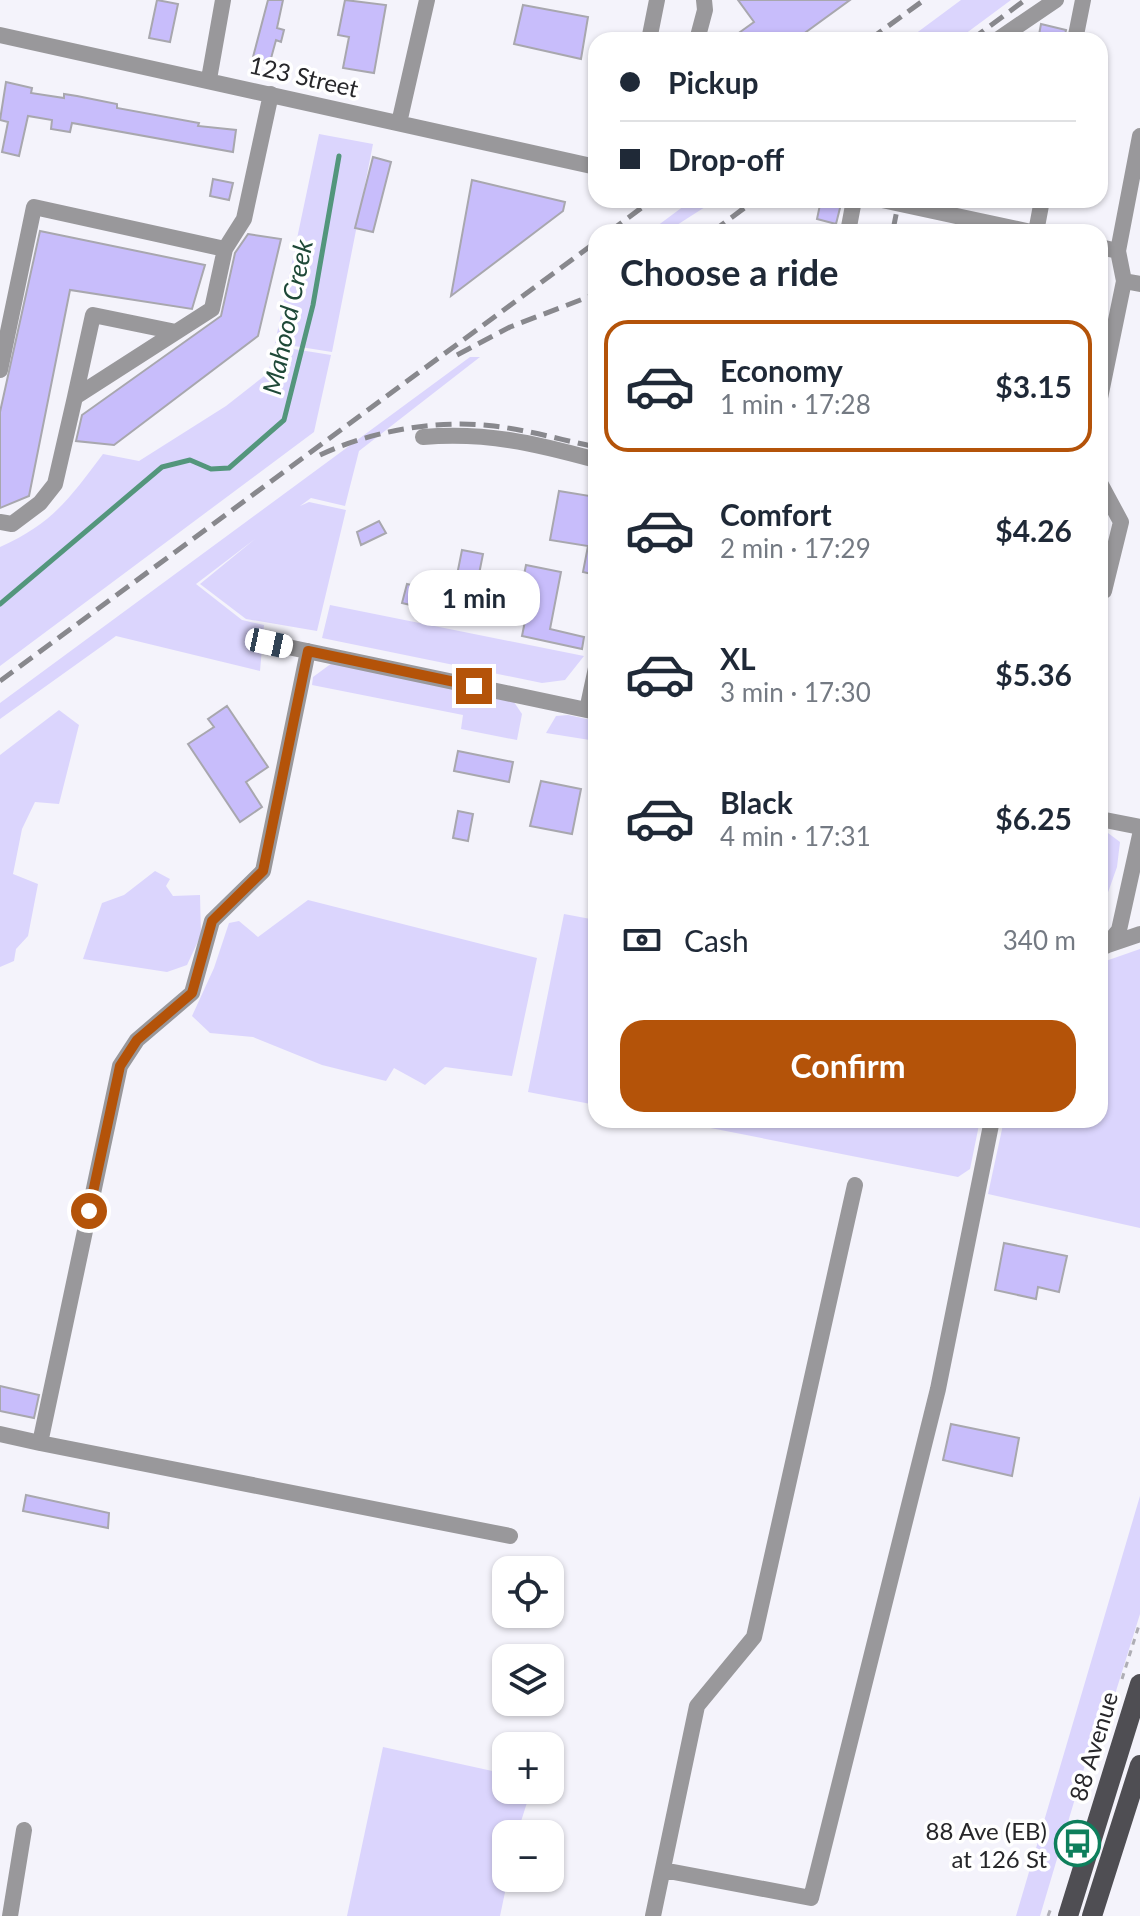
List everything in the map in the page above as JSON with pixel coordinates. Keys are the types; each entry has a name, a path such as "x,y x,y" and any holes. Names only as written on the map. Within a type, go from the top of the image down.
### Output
{"main road":[{"name":"88 Avenue","path":"1068,1916 1140,1684"},
{"name":"88 Avenue","path":"1092,1916 1140,1767"}],"street":[{"path":"209,79 223,0"},
{"path":"399,123 427,0"},
{"path":"651,32 657,0"},
{"path":"699,32 705,10 704,0"},
{"path":"1009,32 1056,0"},
{"path":"1077,32 1083,0"},
{"name":"123 Street","path":"0,35 588,165"},
{"path":"75,397 212,309 225,249 244,219 271,94"},
{"path":"1108,369 1132,283 1118,251 1140,136"},
{"path":"0,370 34,207 225,249"},
{"path":"949,208 1006,224"},
{"path":"1108,249 1118,251"},
{"path":"0,522 12,524 40,503 55,484 93,315 176,332"},
{"path":"423,437 466,434 509,437 588,458"},
{"path":"1108,498 1121,522 1108,570"},
{"path":"269,643 588,710"},
{"path":"40,1443 120,1066 137,1040 192,993 212,921 263,871 308,651"},
{"path":"1108,821 1140,827"},
{"path":"1108,942 1119,930 1140,835"},
{"path":"1108,945 1140,934"},
{"path":"663,1870 811,1898 938,1389 990,1128"},
{"path":"653,1916 697,1706 754,1637 855,1185"},
{"path":"0,1434 510,1536"},
{"path":"1116,1763 1140,1767"},
{"path":"10,1916 24,1830"}],"shaded area":[{"path":"961,0 1011,0 968,32 918,32"},
{"path":"319,134 373,144 332,352 275,343"},
{"path":"681,208 704,208 678,224 660,224"},
{"path":"275,346 331,355 314,432 0,666 0,547 47,519 103,454 139,461 226,406 268,373"},
{"path":"470,357 480,357 359,451 345,506 311,498 300,506 309,502 346,510 317,631 246,619 200,584 255,539 196,584 242,620 264,625 260,671 116,636 0,719 0,703"},
{"path":"330,605 584,656 565,680 542,683 322,638"},
{"path":"332,663 514,702 522,714 517,740 461,729 463,715 312,685 313,677"},
{"path":"59,710 79,725 59,804 35,802 22,829 13,874 38,884 28,936 16,949 14,961 0,967 0,755"},
{"path":"556,716 588,719 588,740 546,733"},
{"path":"1108,833 1120,842 1117,867 1108,892"},
{"path":"155,871 170,879 166,886 173,896 200,895 201,935 187,965 167,972 83,959 102,903 124,895"},
{"path":"308,900 537,958 512,1076 445,1067 425,1085 394,1068 386,1081 322,1065 253,1037 210,1033 192,1016 214,968 229,923 239,921 258,937"},
{"path":"564,914 588,918 588,1103 528,1092"},
{"path":"1140,949 1140,1228 988,1194 1002,1128 1108,1128 1108,960"},
{"path":"710,1128 978,1128 970,1169 958,1177"},
{"path":"1140,1496 1140,1614 1107,1720 1099,1718 1040,1916 1016,1916"},
{"path":"383,1747 492,1771 492,1804 527,1804 521,1820 492,1820 492,1892 505,1892 500,1916 347,1916"}],"building":[{"path":"157,0 178,4 170,42 149,38"},
{"path":"268,0 283,0 277,28 284,30 281,42 276,40 270,62 253,57"},
{"path":"345,0 386,5 374,73 343,68 349,37 338,35"},
{"path":"738,0 850,0 806,32 740,32 754,22"},
{"path":"523,5 588,17 581,59 514,44"},
{"path":"1041,24 1066,30 1066,32 1040,32"},
{"path":"6,82 32,88 31,93 64,98 64,94 77,96 117,104 117,108 199,123 198,126 236,130 233,152 72,123 70,132 51,129 52,120 28,116 19,156 2,152 8,122 0,120"},
{"path":"373,157 391,162 373,232 355,228"},
{"path":"213,179 233,183 229,200 210,196"},
{"path":"472,180 565,202 563,211 451,296"},
{"path":"819,208 840,208 836,224 817,219"},
{"path":"40,231 205,265 192,309 70,290 29,496 0,508 0,412"},
{"path":"248,234 281,239 258,336 114,445 76,441 82,415 221,316 235,253"},
{"path":"559,491 588,496 588,546 550,540"},
{"path":"379,521 386,533 361,545 357,532"},
{"path":"588,546 588,573 583,572"},
{"path":"462,550 483,554 473,604 452,600"},
{"path":"526,565 561,572 550,629 584,637 582,649 522,636 525,621 515,619"},
{"path":"407,584 428,589 423,608 402,603"},
{"path":"227,706 268,767 246,782 262,807 240,822 188,744 214,727 208,719"},
{"path":"458,751 513,762 509,782 454,771"},
{"path":"541,781 581,789 572,834 530,826"},
{"path":"458,811 473,814 468,841 453,838"},
{"path":"1004,1243 1067,1256 1059,1292 1038,1287 1036,1299 995,1290"},
{"path":"0,1386 39,1395 34,1418 0,1411"},
{"path":"951,1424 1019,1438 1012,1476 943,1460"},
{"path":"26,1495 109,1513 108,1528 23,1511"}],"waterway":[{"name":"Mahood Creek","path":"0,604 162,467 190,460 211,469 229,468 284,420 313,305 339,156"}],"railway":[{"path":"880,32 924,0"},
{"path":"982,32 1025,0"},
{"path":"620,224 641,208"},
{"path":"723,224 744,208"},
{"path":"894,224 897,208"},
{"path":"0,681 588,248"},
{"path":"457,355 510,327 588,297"},
{"path":"320,455 382,433 450,424 507,428 588,445"}],"place":[{"name":"88 Ave (EB) at 126 St","path":"1078,1844"}],"route":[{"path":"89,1211 120,1066 137,1040 192,993 212,921 263,871 308,651 474,686"}]}
